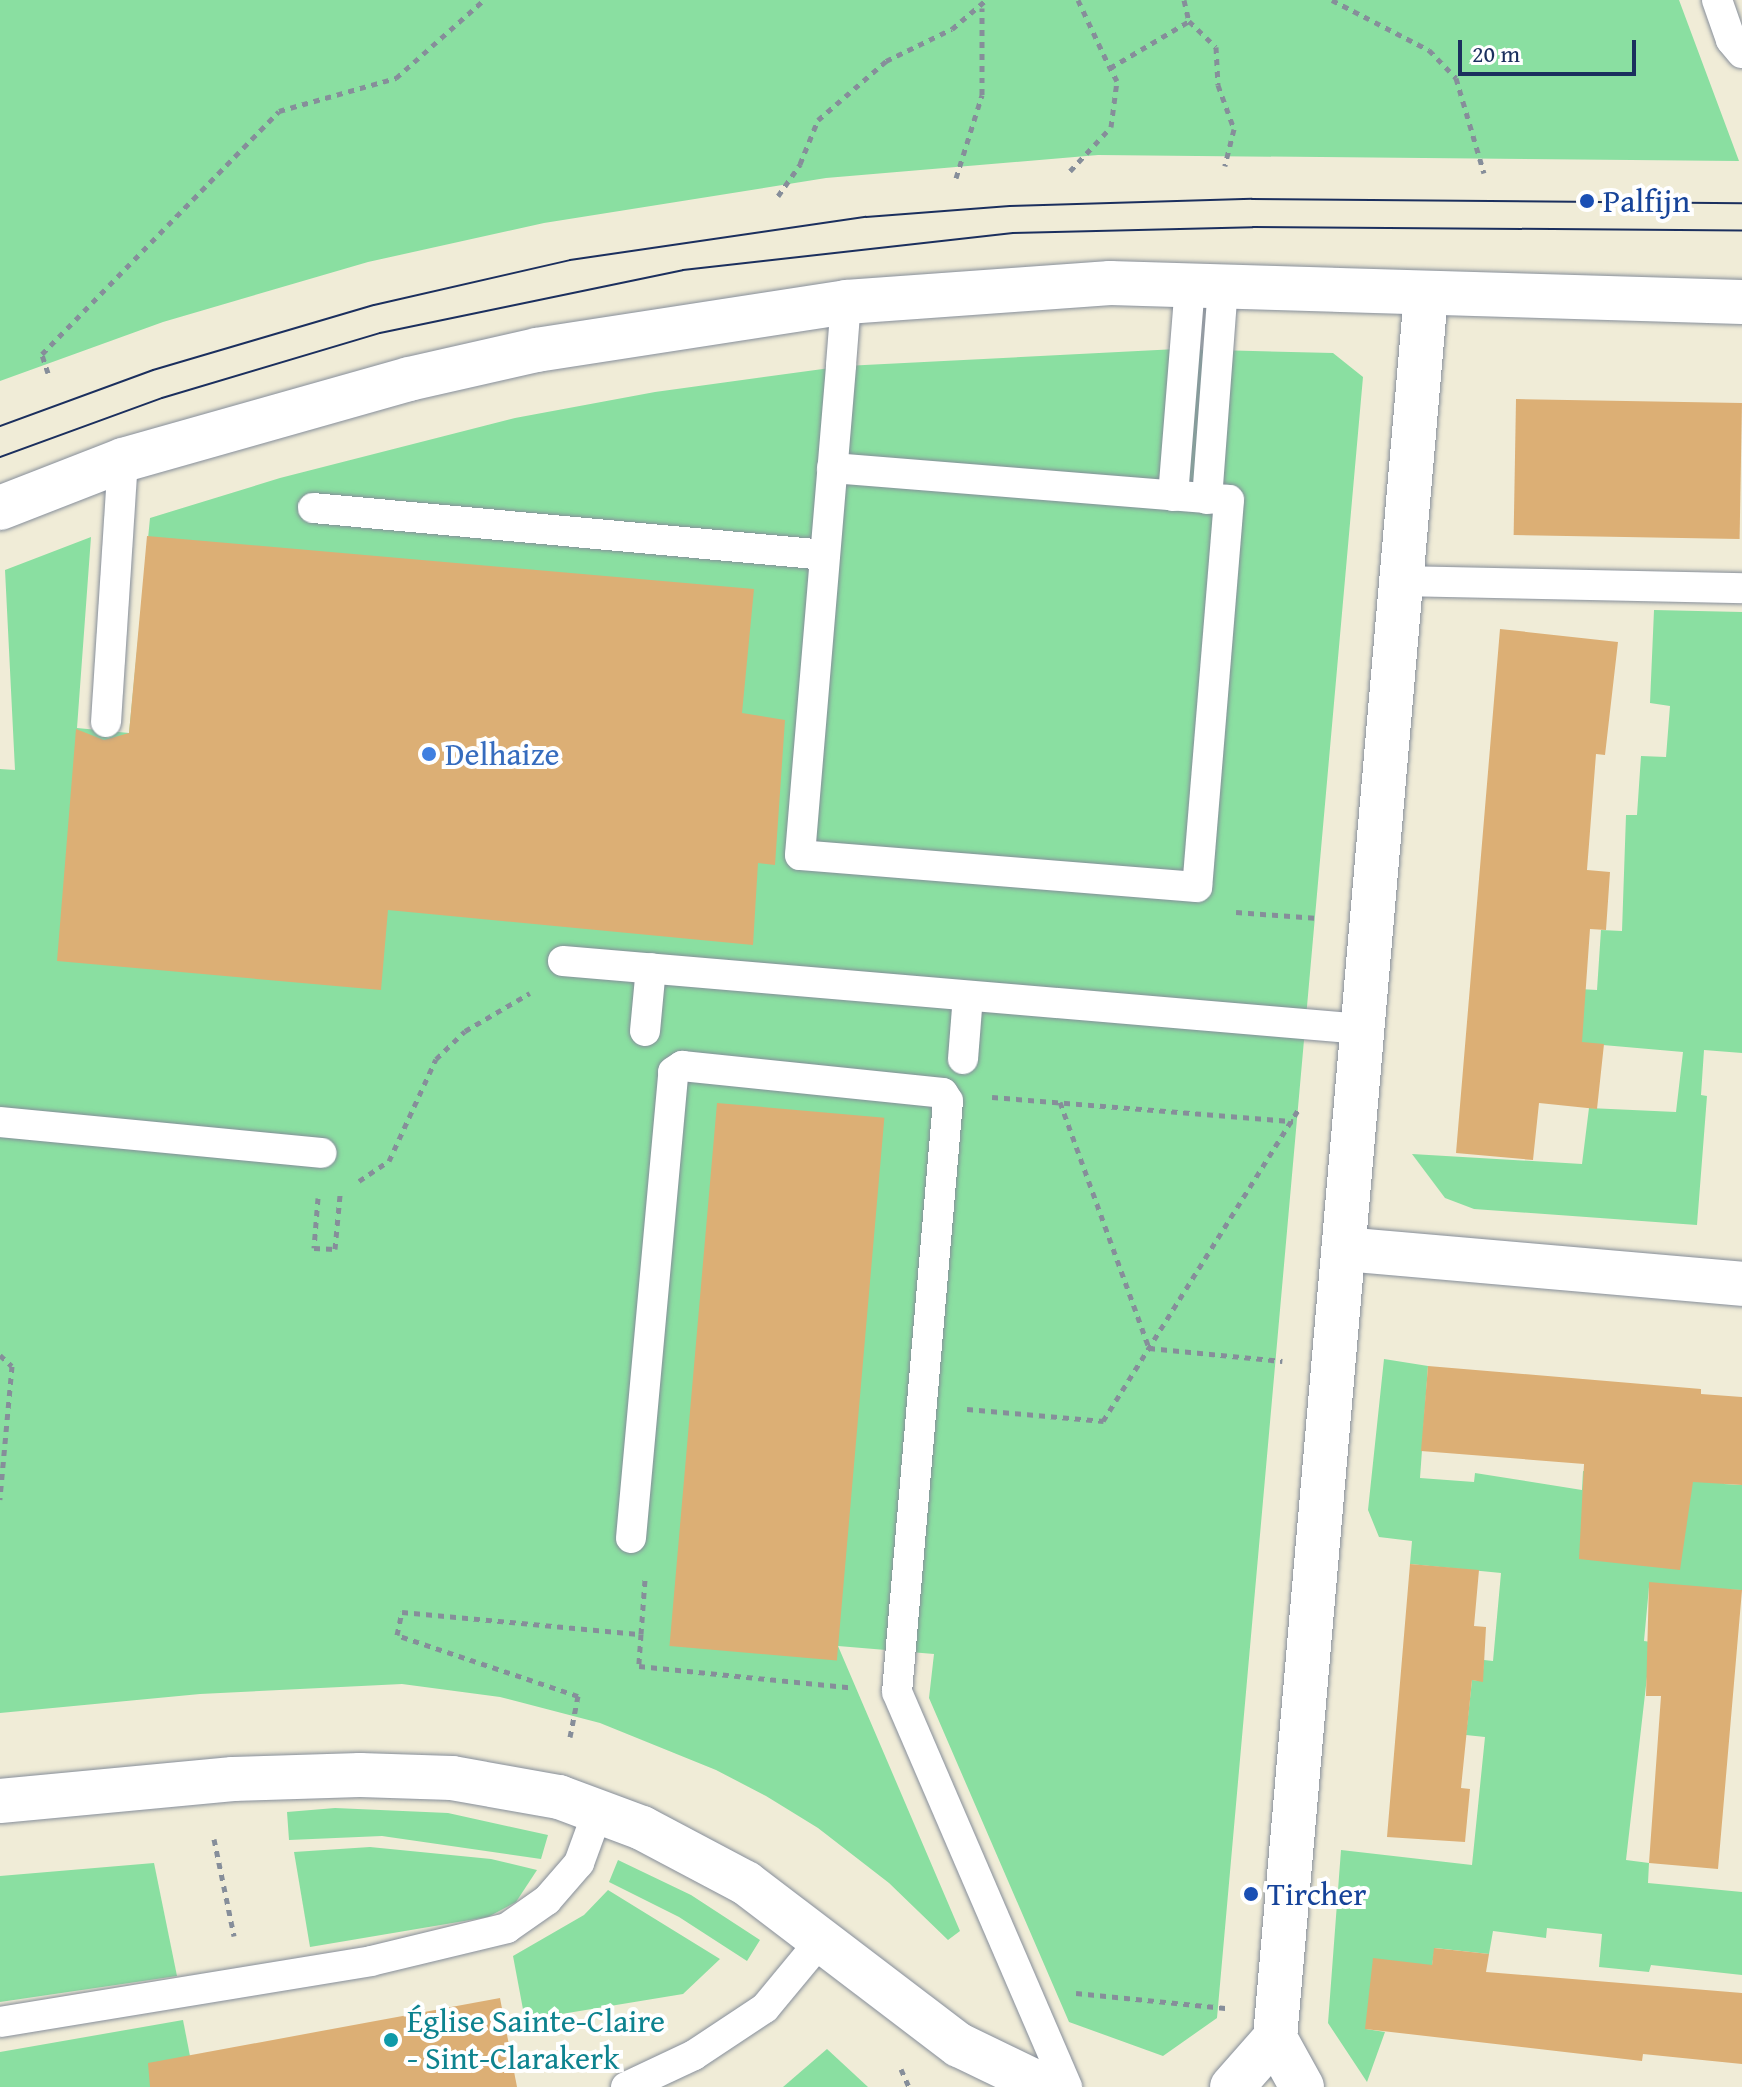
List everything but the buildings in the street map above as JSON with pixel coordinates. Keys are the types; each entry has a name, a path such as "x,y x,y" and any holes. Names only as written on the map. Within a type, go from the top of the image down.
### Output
{"street":[{"path":"0,508 123,460 333,398 537,350 846,302 1034,286 1207,286 1742,302"},
{"path":"1302,2087 1275,2038 1426,294"},
{"path":"1344,1249 1742,1284"},
{"path":"0,1801 233,1779 360,1775 466,1780 559,1797 699,1855 822,1939 959,2045 1046,2087"},
{"path":"1232,2087 1275,2038"},
{"path":"959,2045 982,2087"}],"lane":[{"path":"1717,0 1731,40 1742,53"},
{"path":"1173,496 1207,286"},
{"path":"1207,286 1207,499"},
{"path":"832,468 1229,500 1197,887 800,855 832,468 846,302"},
{"path":"106,722 123,460"},
{"path":"313,508 825,555"},
{"path":"1402,581 1742,588"},
{"path":"563,961 1362,1029"},
{"path":"645,1031 651,968"},
{"path":"963,1059 968,996"},
{"path":"631,1538 673,1072 682,1066 943,1093 948,1101 897,1692 1067,2087"},
{"path":"0,1122 322,1153"},
{"path":"0,2022 371,1961 507,1928 547,1900 579,1863 598,1811"},
{"path":"626,2087 694,2055 765,2008 822,1939"}],"path":[{"path":"48,373 42,354 279,111 396,78 484,0"},
{"path":"956,178 982,95 982,8 986,0"},
{"path":"1070,171 1111,127 1117,81 1078,0"},
{"path":"1184,0 1189,21 1216,47 1218,85 1234,129 1225,166"},
{"path":"1332,0 1429,50 1456,78 1484,173"},
{"path":"778,196 800,164 818,120 886,61 982,8"},
{"path":"1110,68 1189,21"},
{"path":"1225,911 1323,919"},
{"path":"349,1183 374,1175 389,1161 436,1059 465,1031 524,998 563,961"},
{"path":"1016,1413 1103,1421 1293,1121 1307,1094"},
{"path":"1042,1101 1293,1121"},
{"path":"1060,1102 1149,1348"},
{"path":"322,1153 314,1248 335,1249 340,1184"},
{"path":"1149,1348 1277,1361"},
{"path":"0,1355 12,1366 0,1499"},
{"path":"570,1737 578,1696 397,1635 402,1612 641,1634 639,1666 897,1692"},
{"path":"214,1839 236,1944"},
{"path":"1024,1988 1226,2008"}],"green space":[{"path":"0,0 1679,0 1739,161 1098,155 826,178 544,223 368,262 163,322 0,381"},
{"path":"1177,349 1333,353 1363,377 1217,2018 1163,2056 1069,2022 929,1698 934,1654 838,1646 960,1931 948,1940 889,1883 818,1828 766,1796 716,1770 600,1723 500,1697 402,1684 200,1694 0,1713 0,769 15,770 5,570 91,537 77,728 129,733 150,518 280,478 515,418 655,392 845,366"},
{"path":"1654,610 1742,612 1742,1053 1704,1050 1701,1095 1707,1096 1697,1225 1474,1209 1445,1198 1412,1154 1582,1164 1589,1108 1676,1112 1683,1052 1557,1041 1561,988 1597,990 1601,930 1622,931 1626,815 1637,815 1641,756 1666,757 1670,706 1650,703"},
{"path":"1384,1359 1428,1366 1420,1478 1474,1482 1475,1473 1582,1490 1583,1471 1639,1475 1726,1471 1724,1484 1742,1485 1742,1590 1649,1587 1644,1641 1651,1642 1626,1860 1649,1863 1648,1883 1742,1892 1742,1975 1651,1965 1649,1972 1599,1967 1602,1934 1547,1928 1546,1938 1493,1931 1489,1954 1435,1948 1432,1965 1366,2029 1385,2032 1367,2082 1328,2023 1341,1850 1472,1865 1485,1737 1466,1735 1472,1680 1482,1681 1484,1660 1493,1661 1501,1573 1410,1564 1412,1541 1379,1537 1368,1510"},
{"path":"335,1808 448,1813 548,1835 541,1859 382,1836 289,1840 287,1812"},
{"path":"370,1847 491,1859 537,1870 516,1902 488,1917 310,1947 294,1852"},
{"path":"618,1860 691,1895 760,1940 747,1961 679,1917 609,1882"},
{"path":"154,1863 177,1976 0,2002 0,1876"},
{"path":"608,1890 720,1959 683,1994 525,2020 513,1956 584,1915"},
{"path":"183,2020 196,2087 0,2087 0,2052"},
{"path":"827,2049 868,2087 783,2087"}],"tram line":[{"path":"0,426 153,370 374,305 570,260 866,217 1010,206 1252,199 1742,203"},
{"path":"0,457 162,398 380,333 683,270 1013,233 1253,227 1742,230"}],"place":[{"name":"Palfijn","path":"1587,201"},
{"name":"Delhaize","path":"429,754"},
{"name":"Tircher","path":"1251,1894"},
{"name":"Église Sainte-Claire - Sint-Clarakerk","path":"391,2040"}]}
